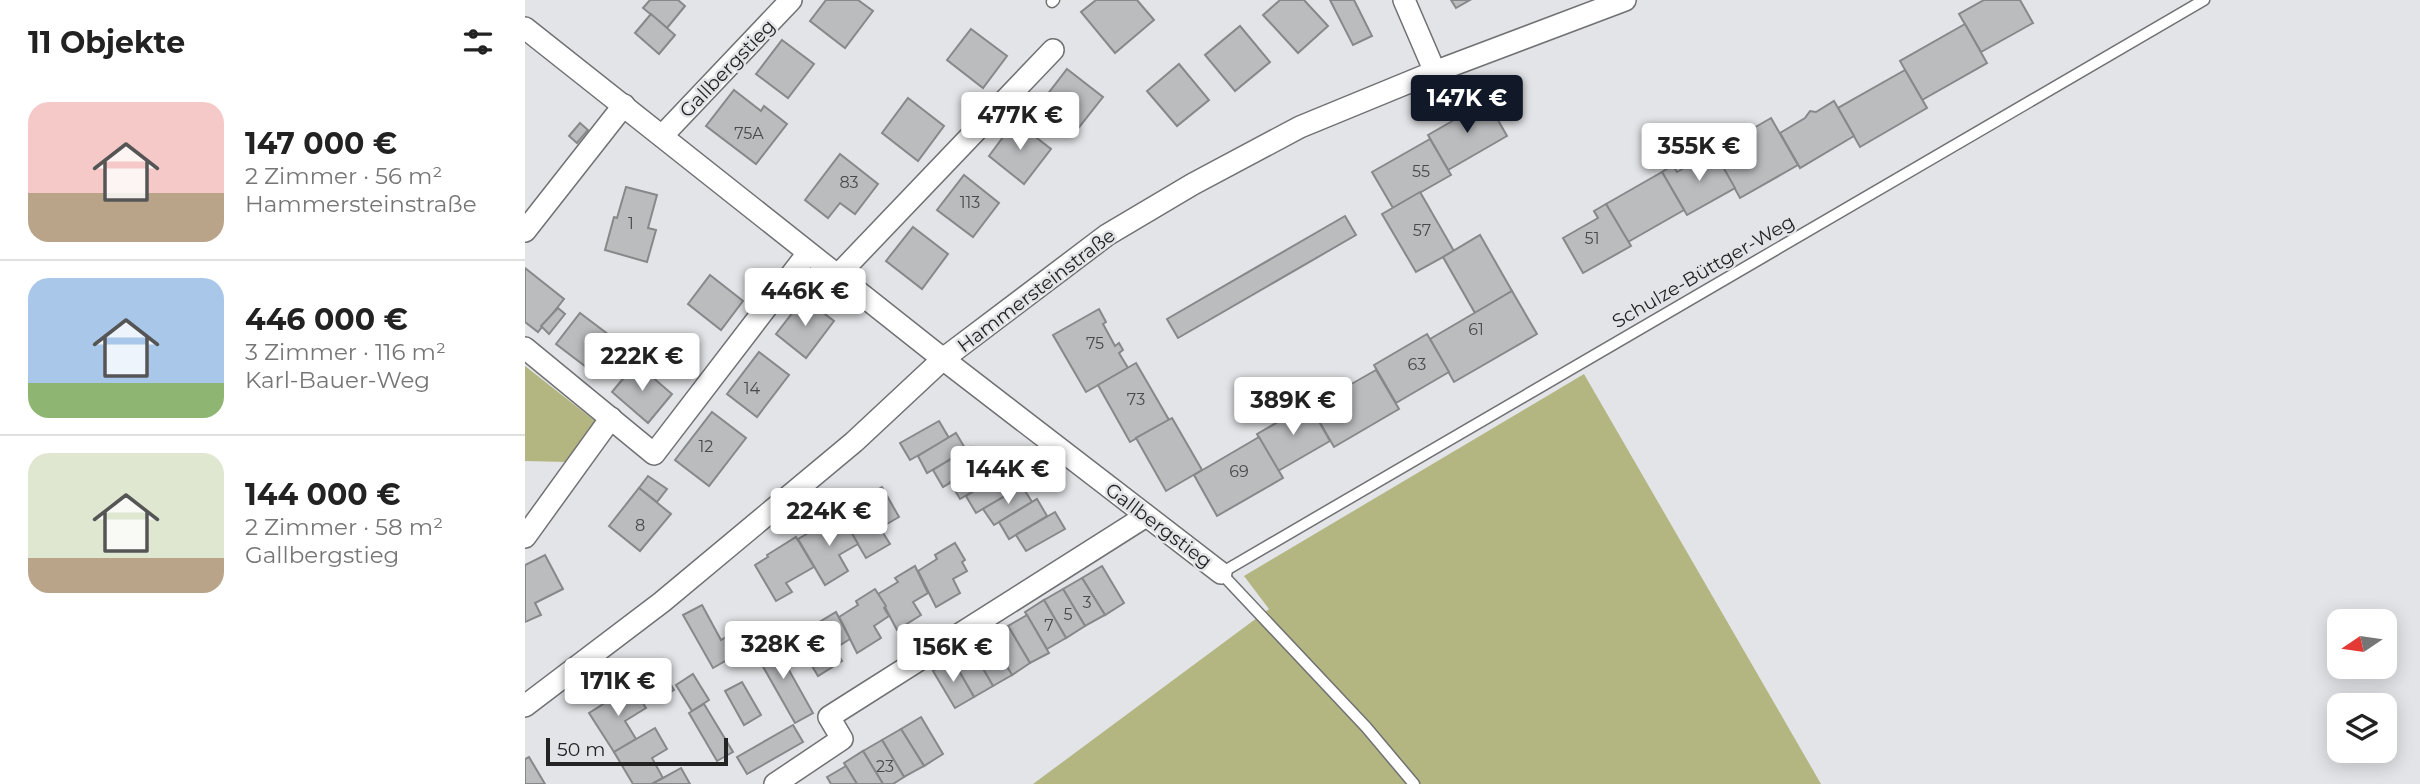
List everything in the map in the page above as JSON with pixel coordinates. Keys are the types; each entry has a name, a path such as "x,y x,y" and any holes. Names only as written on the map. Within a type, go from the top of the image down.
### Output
{"street":[{"name":"Gallbergstieg","path":"662,136 791,0"},
{"path":"1404,0 1435,72"},
{"name":"Hammersteinstraße","path":"525,706 670,595 854,442 943,359 1107,235 1193,184 1300,127 1625,0"},
{"name":"Gallbergstieg","path":"525,28 837,276 1221,573"},
{"path":"837,276 1053,50"},
{"path":"525,231 625,105"},
{"path":"525,348 654,454 808,253"},
{"path":"525,537 611,418"},
{"path":"775,784 842,739 829,717 1146,516"}],"lane":[{"name":"Schulze-Büttger-Weg","path":"1221,573 2204,0"},
{"name":"Gallbergstieg","path":"1221,573 1366,727 1414,784"}],"green space":[{"path":"525,366 595,421 567,462 525,461"},
{"path":"1584,374 1821,784 1033,784 1269,609 1244,576"}],"building":[{"path":"650,0 678,0 685,6 667,28 643,8"},
{"path":"826,0 858,0 873,11 845,48 810,21"},
{"path":"1096,0 1137,0 1154,20 1115,53 1081,12"},
{"path":"1280,0 1304,0 1328,26 1298,53 1263,15"},
{"path":"1330,0 1354,0 1372,36 1353,45"},
{"path":"1451,0 1470,0 1456,8"},
{"path":"1984,0 2020,0 2033,23 1981,52 1959,14"},
{"path":"651,14 675,35 659,54 635,33"},
{"path":"1965,24 1987,63 1922,100 1900,61"},
{"path":"1240,26 1270,62 1235,91 1205,55"},
{"path":"971,29 1007,56 983,88 947,60"},
{"path":"782,40 814,64 788,98 756,74"},
{"path":"1179,64 1209,100 1177,126 1147,91"},
{"path":"1067,69 1103,97 1076,131 1040,104"},
{"path":"1905,70 1927,108 1860,147 1838,108"},
{"path":"734,90 761,111 764,106 787,124 756,164 706,126"},
{"path":"908,98 944,126 918,161 882,133"},
{"path":"1487,101 1507,136 1448,170 1428,135"},
{"path":"1834,101 1854,136 1800,168 1780,133 1805,118 1810,111 1816,112"},
{"path":"1771,118 1798,165 1740,198 1714,151"},
{"path":"1015,121 1051,149 1024,184 989,156"},
{"path":"580,123 588,130 577,143 569,136"},
{"path":"1430,139 1451,175 1393,208 1372,172"},
{"path":"1714,151 1735,188 1687,215 1662,172 1673,165 1677,172"},
{"path":"840,154 878,184 855,214 840,203 828,218 805,200"},
{"path":"1662,172 1684,210 1628,242 1606,204"},
{"path":"964,175 999,203 973,237 937,210"},
{"path":"626,187 657,195 648,228 656,230 647,262 605,250"},
{"path":"1420,192 1454,251 1416,272 1382,214"},
{"path":"1606,204 1631,246 1583,273 1563,238 1598,218 1594,211"},
{"path":"1345,216 1356,235 1178,338 1167,319"},
{"path":"913,227 948,254 922,289 886,261"},
{"path":"1480,235 1512,291 1475,313 1443,257"},
{"path":"525,268 564,299 538,332 525,322"},
{"path":"710,275 743,301 721,330 688,304"},
{"path":"1512,291 1537,334 1454,382 1430,339"},
{"path":"804,298 834,321 806,358 776,334"},
{"path":"558,308 565,314 549,334 541,326"},
{"path":"1099,309 1106,322 1103,324 1115,346 1119,343 1123,350 1119,353 1128,368 1086,392 1053,335"},
{"path":"580,313 621,344 598,376 556,344"},
{"path":"1427,334 1449,372 1396,403 1374,365"},
{"path":"621,344 630,351 635,344 645,352 631,370 613,356"},
{"path":"759,352 789,375 757,417 727,394"},
{"path":"636,363 672,394 648,423 612,392"},
{"path":"1136,363 1169,420 1130,442 1098,385"},
{"path":"1376,370 1399,409 1334,447 1311,407"},
{"path":"1309,404 1330,441 1278,471 1257,434"},
{"path":"712,412 746,438 709,486 675,460"},
{"path":"1172,418 1202,470 1166,491 1136,438"},
{"path":"939,421 949,438 910,460 900,443"},
{"path":"956,433 966,450 927,473 918,456"},
{"path":"1259,437 1283,478 1217,516 1194,475"},
{"path":"971,447 981,464 943,487 933,470"},
{"path":"989,459 999,476 960,499 950,482"},
{"path":"1004,473 1015,490 976,513 966,496"},
{"path":"648,476 667,489 657,502 639,488"},
{"path":"1022,486 1032,502 994,525 983,509"},
{"path":"882,487 899,517 880,528 890,544 866,558 839,512"},
{"path":"639,488 671,514 640,551 609,526"},
{"path":"1037,499 1047,516 1009,539 999,522"},
{"path":"1055,512 1065,529 1026,551 1016,535"},
{"path":"841,514 858,544 839,555 848,571 825,585 798,539"},
{"path":"796,537 814,567 786,583 792,592 776,601 755,565"},
{"path":"955,543 965,560 962,562 967,571 953,579 960,593 936,607 918,571 937,559 935,555"},
{"path":"545,555 563,589 535,603 541,615 525,622 525,565"},
{"path":"915,566 928,593 913,602 921,615 897,630 878,594 898,582 895,578"},
{"path":"1102,566 1124,603 1105,615 1082,578"},
{"path":"1082,578 1105,615 1085,626 1063,589"},
{"path":"875,589 889,616 874,626 881,638 857,653 839,617 858,605 856,601"},
{"path":"1063,589 1085,626 1066,638 1044,600"},
{"path":"1044,600 1066,638 1047,649 1025,612"},
{"path":"702,605 721,640 736,631 746,649 713,668 683,615"},
{"path":"836,612 850,639 834,649 842,661 818,676 797,641 819,628 816,624"},
{"path":"1027,615 1049,653 1030,663 1008,626"},
{"path":"1008,626 1030,663 1012,675 989,637"},
{"path":"989,637 1012,675 993,686 971,648"},
{"path":"771,638 813,713 795,723 753,649"},
{"path":"971,648 993,686 974,697 952,659"},
{"path":"952,659 974,697 955,708 933,671"},
{"path":"658,664 674,690 655,701 640,675"},
{"path":"693,674 709,700 692,711 676,685"},
{"path":"742,682 761,715 744,725 725,691"},
{"path":"632,686 646,708 625,721 636,739 614,752 589,713"},
{"path":"704,704 733,752 717,761 689,713"},
{"path":"921,717 943,754 924,766 901,729"},
{"path":"793,725 803,742 747,774 737,757"},
{"path":"655,728 667,749 652,758 663,778 652,784 633,784 614,752"},
{"path":"901,729 924,766 904,777 882,740"},
{"path":"882,740 904,777 893,784 883,784 863,751"},
{"path":"863,751 883,784 857,784 844,763"},
{"path":"529,757 545,784 525,784 525,759"},
{"path":"846,766 857,784 831,784 827,777"},
{"path":"681,768 690,784 652,784 663,778"}]}
